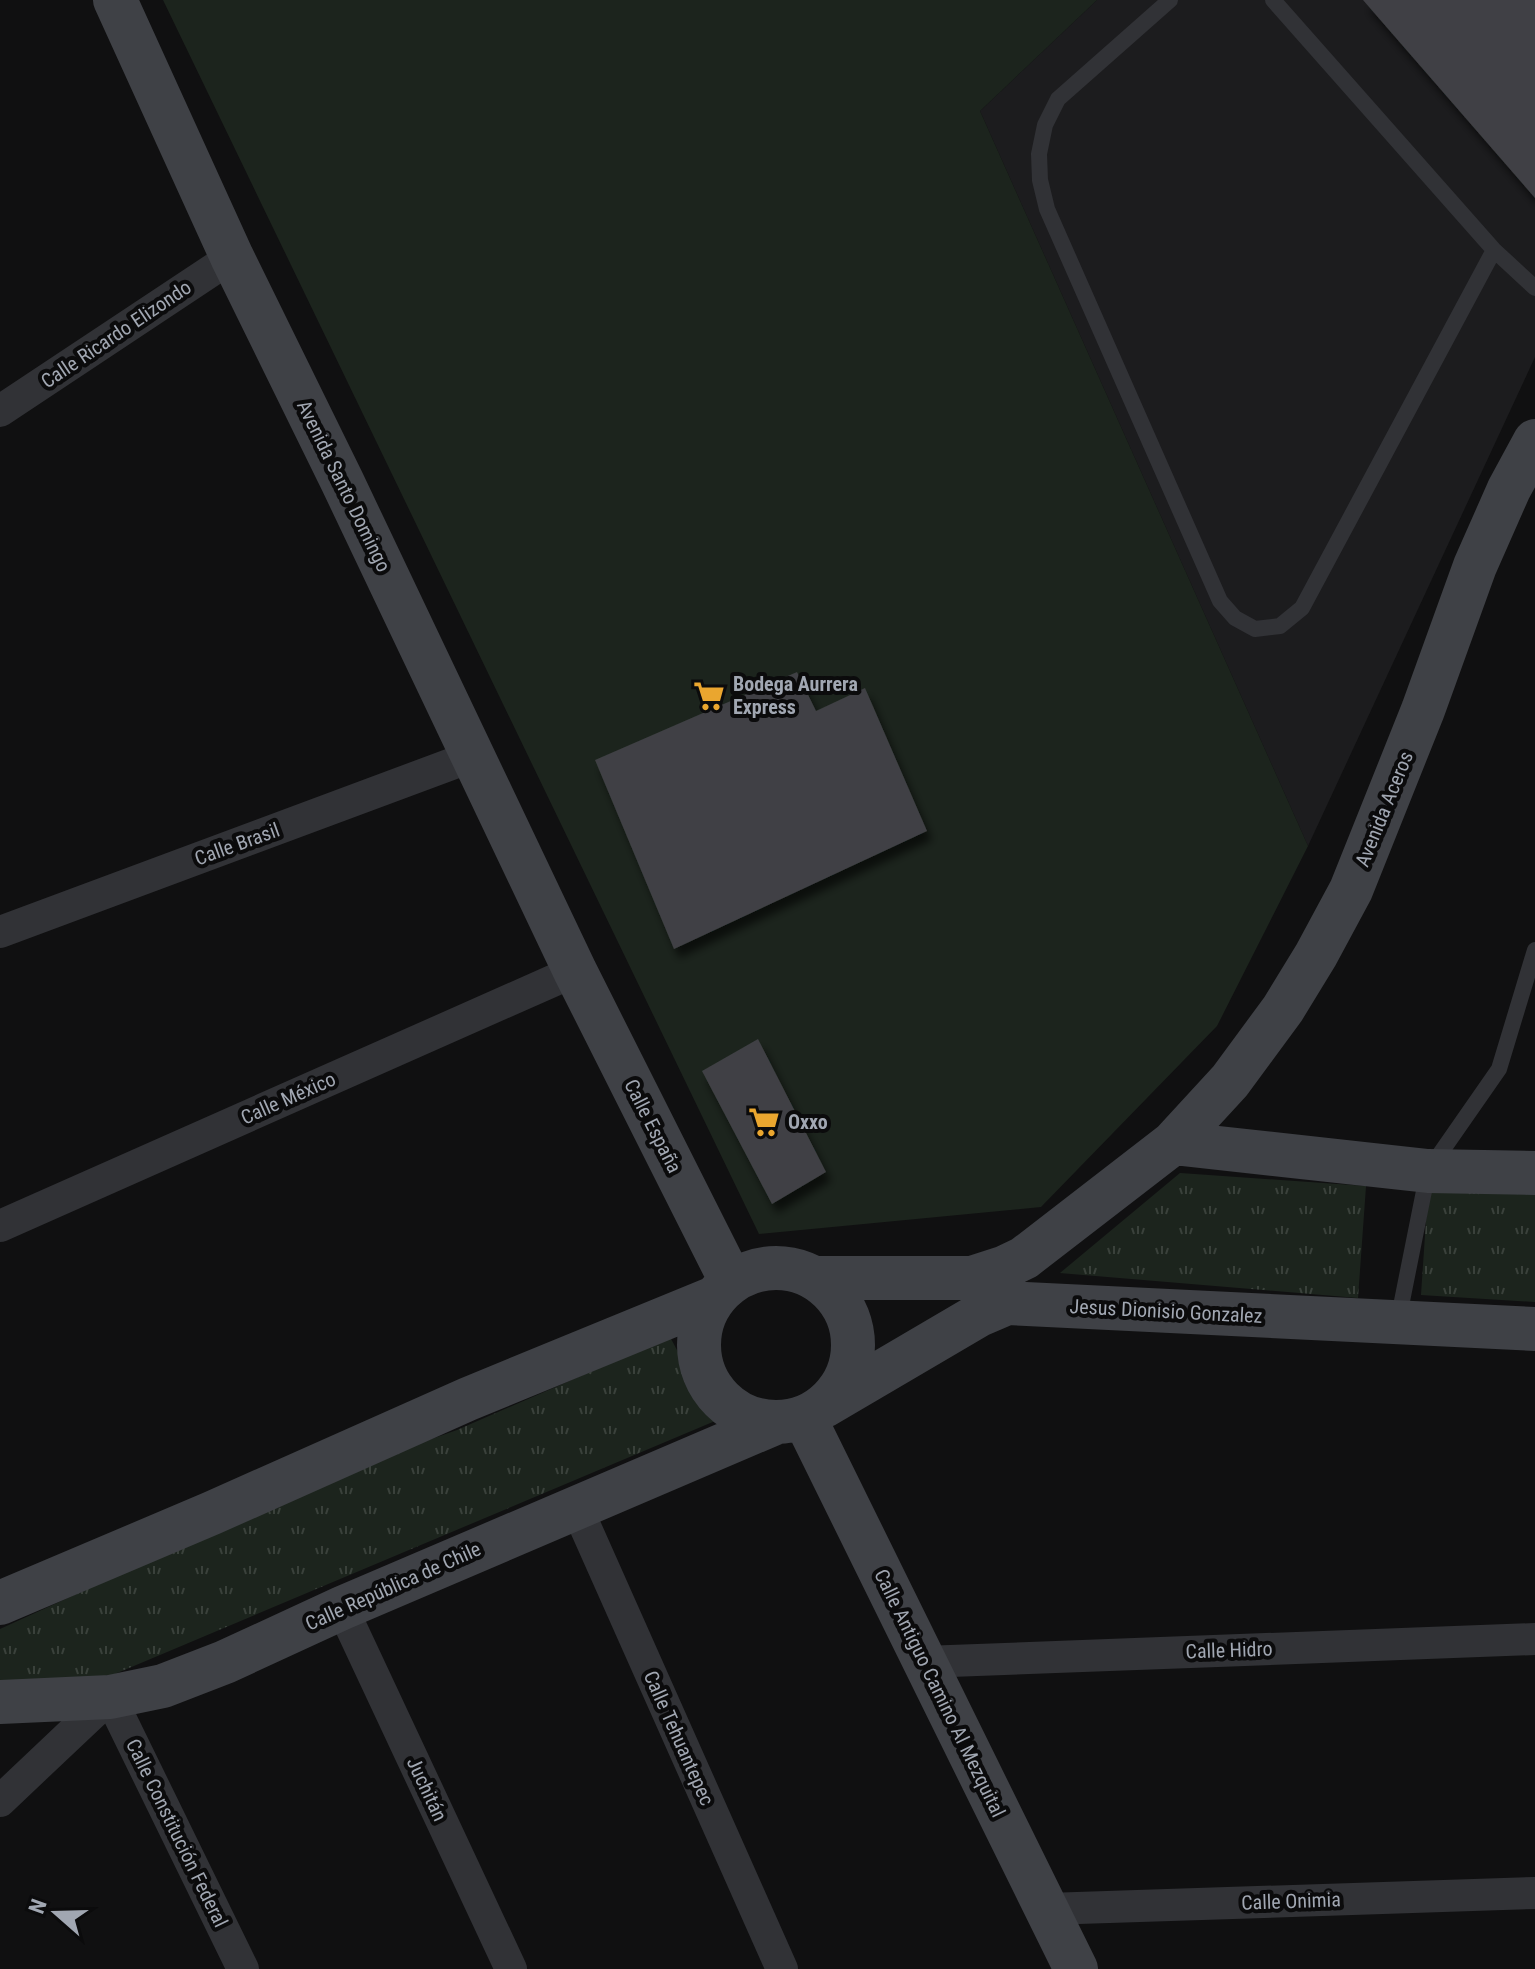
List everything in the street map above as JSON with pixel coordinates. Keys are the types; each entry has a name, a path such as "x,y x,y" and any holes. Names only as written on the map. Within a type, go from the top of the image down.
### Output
{"street":[{"name":"Avenida Santo Domingo","path":"115,0 232,257 349,494 575,971"},
{"name":"Calle Ricardo Elizondo","path":"0,411 232,257"},
{"name":"Avenida Aceros","path":"1005,1286 1024,1258 1173,1143 1230,1081 1283,1009 1351,890 1423,710 1475,566 1509,489 1535,441"},
{"name":"Calle Brasil","path":"0,932 473,756"},
{"name":"Calle México","path":"0,1226 575,971"},
{"name":"Calle España","path":"575,971 722,1290"},
{"path":"1173,1143 1428,1171 1535,1173"},
{"path":"0,1603 722,1290 750,1271 773,1267 795,1269 832,1290 845,1308 853,1339 849,1371 839,1390 801,1415 751,1418 729,1407 712,1389 702,1367 699,1342 704,1318 722,1290"},
{"path":"815,1278 972,1278 1005,1286"},
{"name":"Jesus Dionisio Gonzalez","path":"801,1415 979,1315 1005,1286 1398,1322 1535,1329"},
{"name":"Calle República de Chile","path":"0,1702 110,1697 163,1686 225,1662 576,1506 801,1415"},
{"name":"Calle Antiguo Camino Al Mezquital","path":"801,1415 1076,1969"},
{"name":"Calle Tehuantepec","path":"576,1506 782,1969"},
{"name":"Juchitán","path":"342,1608 511,1969"},
{"name":"Calle Hidro","path":"923,1662 1535,1639"},
{"path":"0,1801 110,1697"},
{"name":"Calle Constitución Federal","path":"110,1697 243,1969"},
{"name":"Calle Onimia","path":"1047,1909 1535,1893"}],"lane":[{"path":"1170,0 1058,99 1045,125 1039,154 1040,180 1047,209 1220,601 1235,618 1255,629 1280,626 1302,608 1494,250"},
{"path":"1273,0 1494,250 1535,288"},
{"path":"1398,1322 1428,1171 1499,1069 1535,950"}],"shaded area":[{"path":"1097,0 1535,0 1535,357 1308,846 980,111"}],"green space":[{"path":"163,0 1097,0 980,111 1308,846 1217,1026 1041,1207 759,1234"},
{"path":"1180,1173 1366,1186 1358,1298 1060,1273"},
{"path":"1428,1191 1535,1194 1535,1302 1421,1295"},
{"path":"670,1337 715,1421 84,1687 0,1681 0,1629 361,1464 457,1430"}],"building":[{"path":"1363,0 1535,0 1535,198"},
{"path":"797,672 816,711 865,688 927,831 674,949 595,760"},
{"name":"Oxxo","path":"758,1039 826,1172 772,1204 702,1071"}],"place":[{"name":"Bodega Aurrera Express","path":"709,696"},
{"name":"Oxxo","path":"764,1122"}]}
